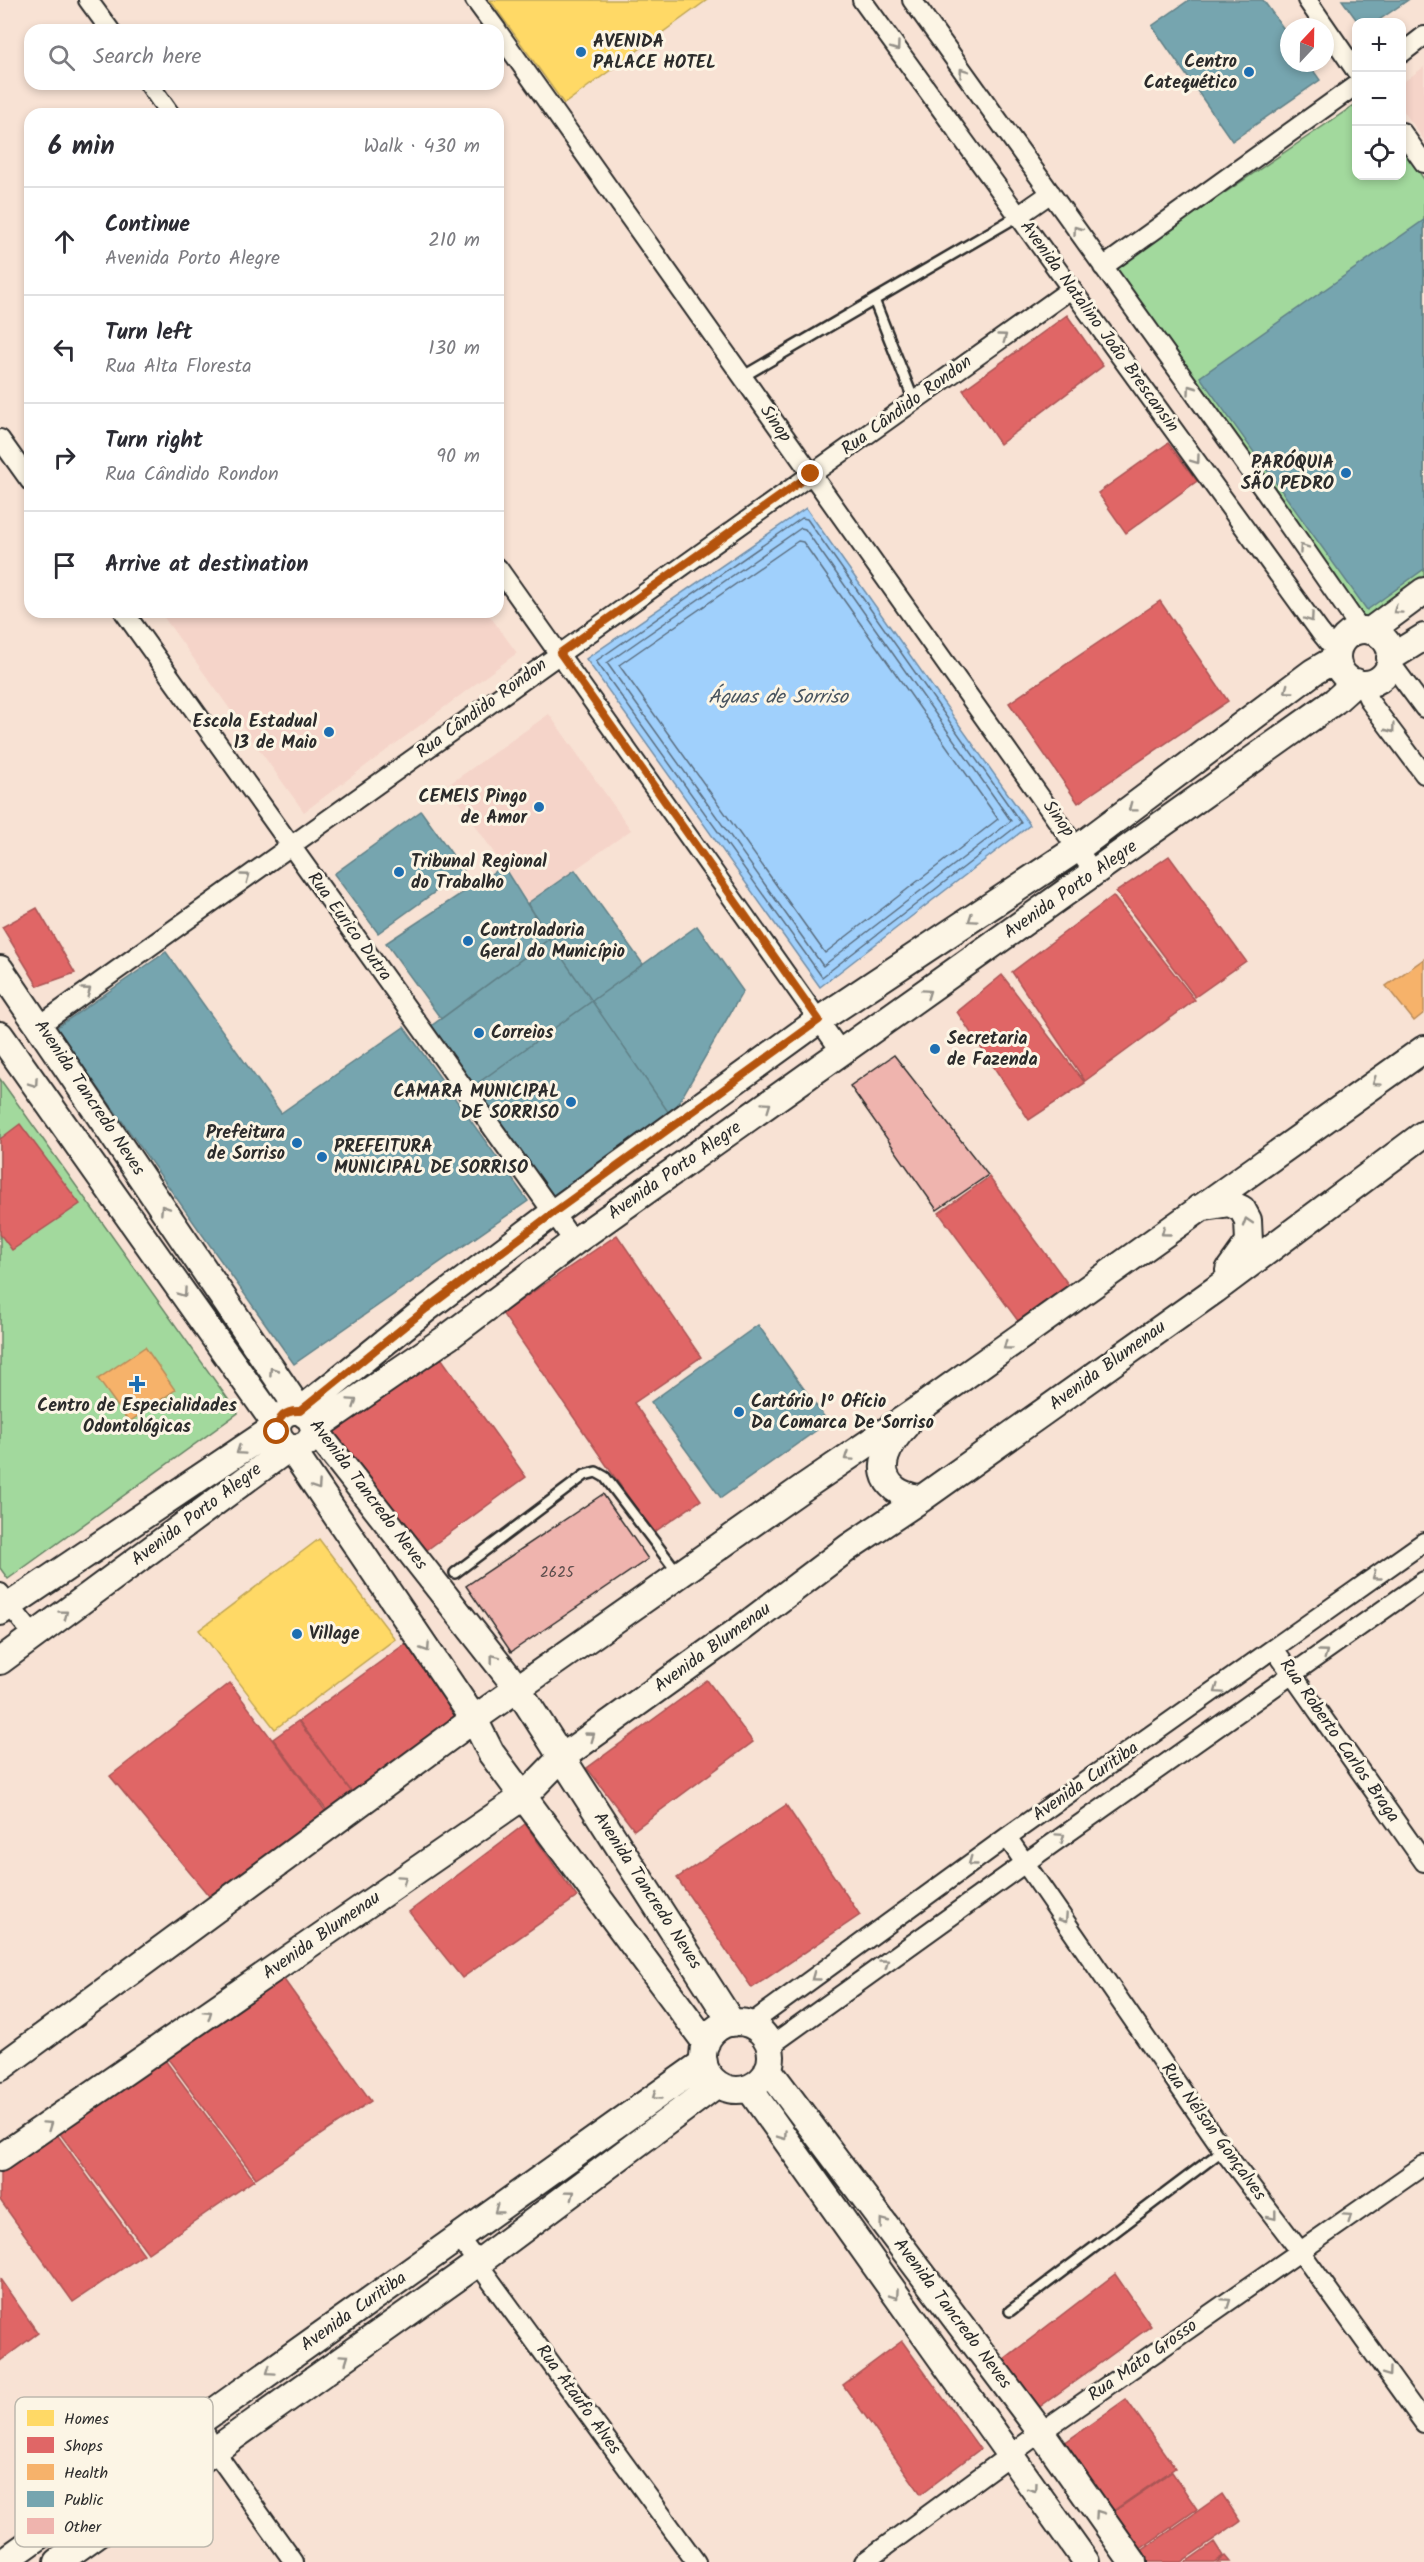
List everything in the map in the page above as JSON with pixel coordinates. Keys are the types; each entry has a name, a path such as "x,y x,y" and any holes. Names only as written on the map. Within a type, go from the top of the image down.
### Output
{"street":[{"path":"88,0 106,24"},
{"name":"Sinop","path":"476,0 492,24"},
{"name":"Avenida Natalino João Brescansin","path":"862,0 1337,655"},
{"path":"912,0 1366,630 1384,639 1390,653 1390,660 1383,675 1376,680 1358,683"},
{"path":"1307,0 1352,65"},
{"path":"1406,49 1424,36"},
{"name":"Sinop","path":"504,41 1095,874"},
{"path":"1103,267 1352,88"},
{"path":"153,90 166,108"},
{"path":"1406,139 1424,163"},
{"path":"1018,216 1051,193"},
{"name":"Rua Cândido Rondon","path":"40,1024 1071,289"},
{"path":"0,439 24,473"},
{"path":"504,576 842,1053"},
{"path":"1424,591 1366,630 1347,635 1342,640 1337,655 1342,672 1358,683 1424,774"},
{"name":"Rua Eurico Dutra","path":"128,618 577,1246"},
{"path":"1390,660 1424,637"},
{"name":"Avenida Porto Alegre","path":"307,1420 426,1309 553,1213 819,1020 1078,848 1337,655"},
{"path":"1390,660 1424,708"},
{"name":"Avenida Porto Alegre","path":"307,1420 448,1337 535,1276 1358,683"},
{"name":"Avenida Tancredo Neves","path":"0,969 40,1024 307,1420 518,1689 561,1758 741,2024"},
{"name":"Avenida Tancredo Neves","path":"3,1044 283,1436 474,1719 491,1753 524,1796 705,2052"},
{"path":"0,2068 474,1719 923,1406 1424,1049"},
{"name":"Avenida Blumenau","path":"0,2158 524,1796 561,1758 849,1548 1215,1290 1424,1134"},
{"path":"1197,1209 1229,1203 1242,1209 1248,1220 1249,1242 1215,1290"},
{"path":"426,1309 448,1337"},
{"path":"921,1499 894,1489 884,1472 882,1463 895,1438 923,1406"},
{"name":"Avenida Porto Alegre","path":"286,1413 307,1420 314,1434 306,1444 300,1447 283,1436 278,1420 286,1413"},
{"name":"Avenida Porto Alegre","path":"3,1603 283,1436"},
{"name":"Avenida Porto Alegre","path":"0,1661 283,1436"},
{"name":"Avenida Curitiba","path":"741,2024 1275,1650 1424,1542"},
{"name":"Avenida Curitiba","path":"769,2058 1025,1863 1293,1676 1424,1581"},
{"path":"3,1603 34,1636"},
{"name":"Rua Roberto Carlos Braga","path":"1275,1650 1424,1862"},
{"name":"Rua Nélson Gonçalves","path":"1007,1837 1222,2150 1300,2251 1424,2423"},
{"path":"741,2024 762,2033 769,2058 757,2084 738,2090 717,2084 706,2070 705,2052 712,2033 721,2026 741,2024"},
{"name":"Avenida Curitiba","path":"213,2411 460,2239 705,2052"},
{"name":"Avenida Tancredo Neves","path":"769,2058 1133,2562"},
{"name":"Avenida Curitiba","path":"214,2450 478,2263 717,2084"},
{"name":"Avenida Tancredo Neves","path":"749,2088 1086,2562"},
{"name":"Rua Mato Grosso","path":"864,2562 1041,2432 1424,2165"},
{"name":"Rua Ataufo Alves","path":"460,2239 696,2562"},
{"path":"214,2450 294,2562"},
{"name":"Avenida Curitiba","path":"3,2562 24,2547"},
{"name":"Avenida Curitiba","path":"58,2562 79,2547"}],"lane":[{"path":"742,377 1018,216"},
{"path":"874,300 914,401"},
{"path":"455,1573 585,1475 596,1472 605,1477 680,1575"},
{"path":"1010,2311 1222,2150"}],"shaded area":[{"path":"1424,67 1424,140 1406,115 1406,80"},
{"name":"Escola Estadual 13 de Maio","path":"164,618 491,618 517,653 304,812"},
{"name":"CEMEIS Pingo de Amor","path":"549,714 631,830 528,903 448,785"}],"green space":[{"path":"1352,107 1352,180 1406,180 1406,154 1424,179 1424,578 1365,619 1355,609 1115,267"},
{"path":"0,1079 238,1413 8,1579 0,1568"}],"water":[{"name":"Águas de Sorriso","path":"806,508 1030,825 820,987 586,659"}],"building: Homes":[{"name":"AVENIDA PALACE HOTEL","path":"490,0 707,0 564,104"},
{"name":"Village","path":"319,1539 395,1639 275,1729 199,1630"}],"building: Shops":[{"path":"1067,315 1103,366 1000,444 963,390"},
{"path":"1168,443 1197,481 1126,533 1098,493"},
{"path":"1160,601 1228,701 1078,803 1009,703"},
{"path":"1169,856 1246,961 1195,997 1116,892"},
{"path":"1113,896 1195,1000 1085,1081 1012,972"},
{"path":"37,908 75,973 38,986 2,927"},
{"path":"1002,975 1085,1083 1029,1120 957,1012"},
{"path":"20,1124 80,1204 12,1250 0,1234 0,1139"},
{"path":"989,1177 1071,1288 1021,1325 939,1213"},
{"path":"617,1235 701,1357 634,1403 701,1500 653,1533 502,1313"},
{"path":"439,1355 526,1477 424,1552 331,1432"},
{"path":"409,1641 465,1718 354,1795 299,1721"},
{"path":"707,1680 753,1742 634,1830 587,1768"},
{"path":"230,1683 326,1812 209,1896 110,1776"},
{"path":"298,1721 353,1794 328,1812 273,1739"},
{"path":"786,1805 860,1915 752,1988 677,1878"},
{"path":"525,1824 577,1897 462,1978 409,1912"},
{"path":"280,1974 371,2101 256,2178 165,2055"},
{"path":"162,2056 254,2180 148,2253 58,2131"},
{"path":"56,2133 144,2254 73,2302 0,2200 0,2173"},
{"path":"1115,2274 1151,2326 1034,2411 999,2363"},
{"path":"0,2279 38,2333 0,2361"},
{"path":"902,2341 980,2449 921,2494 843,2385"},
{"path":"1126,2399 1175,2468 1110,2513 1060,2446"},
{"path":"1172,2472 1197,2509 1139,2550 1112,2513"},
{"path":"1222,2494 1240,2521 1181,2562 1147,2562 1140,2552"},
{"path":"1214,2542 1223,2556 1214,2562 1186,2562"},
{"path":"1225,2556 1230,2562 1217,2562"}],"building: Health":[{"path":"1424,959 1424,1013 1414,1021 1386,986"},
{"name":"Centro de Especialidades Odontológicas","path":"145,1347 175,1390 129,1422 98,1379"}],"building: Public":[{"name":"Centro Catequético","path":"1189,0 1263,0 1280,24 1280,72 1314,72 1320,80 1232,141 1152,26"},
{"path":"1342,0 1408,0 1382,18 1355,18"},
{"name":"PARÓQUIA SÃO PEDRO","path":"1424,220 1424,569 1367,610 1200,377"},
{"name":"Tribunal Regional do Trabalho","path":"421,811 464,871 378,933 334,874"},
{"name":"Controladoria Geral do Município","path":"503,866 549,939 441,1019 386,943"},
{"path":"575,870 643,964 592,1001 549,939 528,903"},
{"path":"697,926 743,991 671,1116 592,1001"},
{"path":"549,939 592,1001 471,1088 427,1029"},
{"name":"PREFEITURA MUNICIPAL DE SORRISO","path":"166,952 281,1113 404,1027 528,1201 294,1364 56,1028"},
{"name":"CAMARA MUNICIPAL DE SORRISO","path":"592,1001 671,1116 551,1201 471,1088"},
{"name":"Cartório 1º Ofício Da Comarca De Sorriso","path":"758,1325 828,1422 721,1498 651,1402"}],"building: Other":[{"path":"894,1055 988,1175 937,1210 850,1086"},
{"path":"603,1494 648,1559 511,1652 466,1586"}],"place":[{"name":"AVENIDA PALACE HOTEL","path":"581,52"},
{"name":"Centro Catequético","path":"1249,72"},
{"name":"PARÓQUIA SÃO PEDRO","path":"1346,473"},
{"name":"Escola Estadual 13 de Maio","path":"329,732"},
{"name":"CEMEIS Pingo de Amor","path":"539,807"},
{"name":"Tribunal Regional do Trabalho","path":"399,872"},
{"name":"Controladoria Geral do Município","path":"468,941"},
{"name":"Correios","path":"479,1033"},
{"name":"Secretaria de Fazenda","path":"935,1049"},
{"name":"CAMARA MUNICIPAL DE SORRISO","path":"571,1102"},
{"name":"Prefeitura de Sorriso","path":"297,1143"},
{"name":"PREFEITURA MUNICIPAL DE SORRISO","path":"322,1157"},
{"name":"Centro de Especialidades Odontológicas","path":"137,1384"},
{"name":"Cartório 1º Ofício Da Comarca De Sorriso","path":"739,1412"},
{"name":"Village","path":"297,1634"}],"route":[{"path":"277,1432 278,1420 282,1416 292,1411 300,1411 426,1309 553,1213 819,1020 560,653 811,474"}]}
